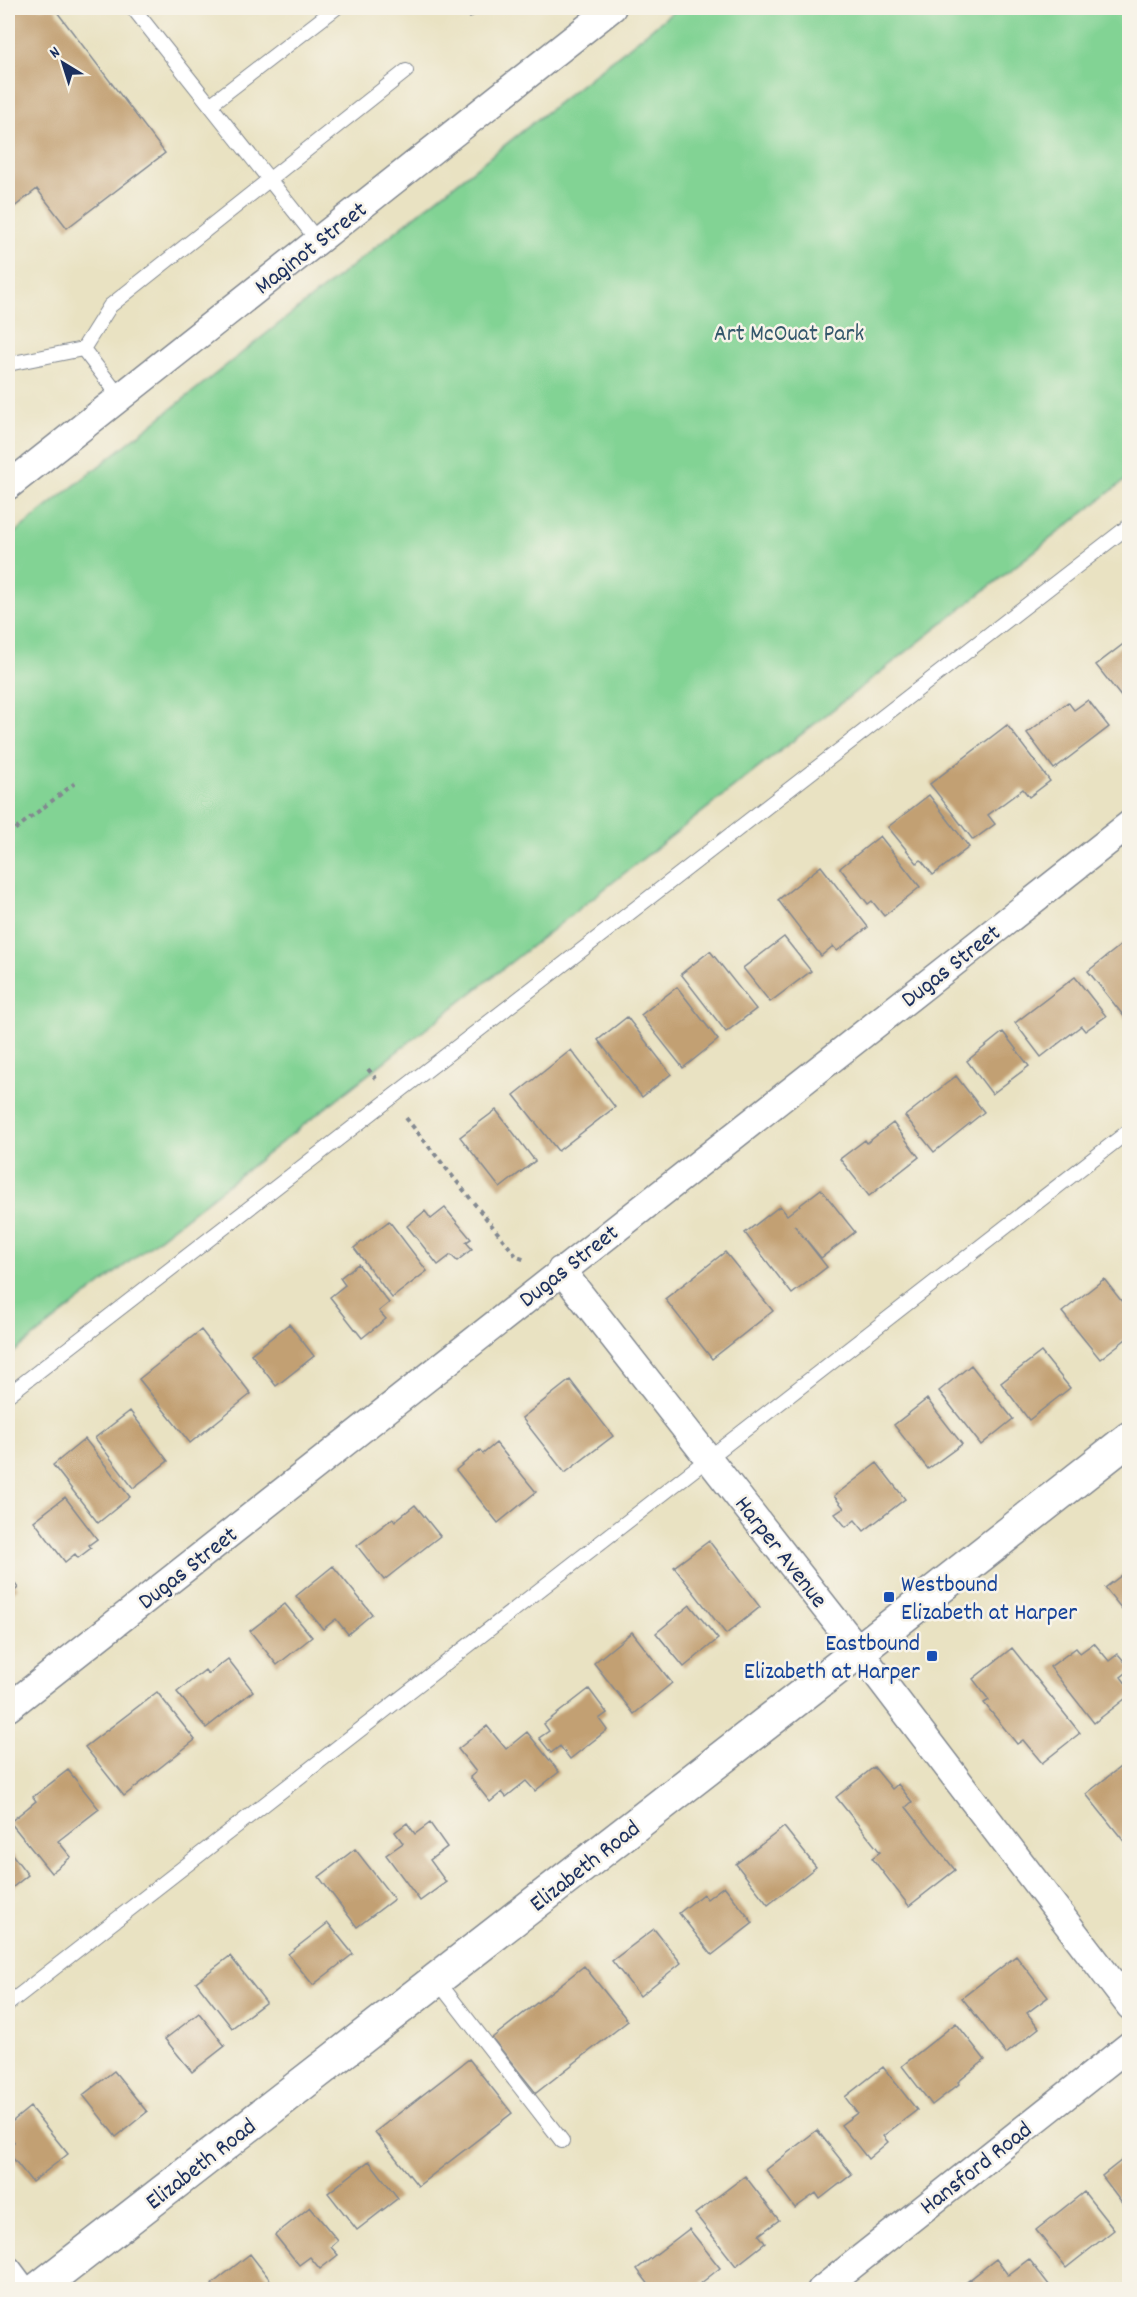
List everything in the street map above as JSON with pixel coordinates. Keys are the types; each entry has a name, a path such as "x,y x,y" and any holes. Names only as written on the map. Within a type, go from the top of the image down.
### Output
{"street":[{"name":"Maginot Street","path":"8,486 318,240 601,11"},
{"name":"Dugas Street","path":"8,1708 561,1270 1130,824"},
{"name":"Harper Avenue","path":"561,1270 859,1651 1130,2006"},
{"name":"Elizabeth Road","path":"37,2289 1130,1438"},
{"name":"Hansford Road","path":"821,2289 1130,2045"},
{"path":"8,2270 23,2289"}],"lane":[{"path":"133,8 318,240"},
{"path":"210,105 336,8"},
{"path":"8,364 83,349 110,306 406,71"},
{"path":"83,349 120,397"},
{"path":"8,1395 1130,525"},
{"path":"8,2004 1130,1130"},
{"path":"436,1979 562,2141"}],"path":[{"path":"8,835 75,783"},
{"path":"368,1069 517,1257 561,1270"}],"green space":[{"name":"Art McOuat Park","path":"678,8 1129,8 1129,477 8,1357 8,538"}],"building":[{"path":"8,8 54,8 165,153 67,228 37,189 8,212"},
{"path":"462,8 483,8 470,18"},
{"path":"1130,639 1130,708 1096,665"},
{"path":"1088,700 1109,727 1054,769 1027,733 1068,702 1074,710"},
{"path":"1007,725 1050,781 1029,797 1023,789 988,815 995,824 973,840 930,784"},
{"path":"929,795 969,847 933,875 921,860 917,863 888,827"},
{"path":"880,836 920,887 884,916 872,901 868,904 840,868"},
{"path":"821,866 868,927 837,951 833,946 821,956 778,900"},
{"path":"784,937 811,971 770,1002 743,968"},
{"path":"1130,938 1130,1024 1088,971"},
{"path":"710,951 756,1009 726,1032 681,974"},
{"path":"1075,977 1106,1016 1085,1031 1081,1026 1041,1057 1015,1023"},
{"path":"677,987 718,1040 683,1068 641,1015"},
{"path":"627,1017 671,1074 642,1097 598,1040"},
{"path":"1003,1032 1029,1066 992,1094 967,1061"},
{"path":"571,1050 615,1107 558,1151 514,1095"},
{"path":"956,1076 984,1112 934,1152 905,1116"},
{"path":"496,1110 535,1161 500,1188 460,1137"},
{"path":"893,1123 919,1157 869,1196 840,1159 865,1140 867,1143"},
{"path":"821,1189 855,1232 821,1258 794,1225 827,1267 792,1294 745,1233 780,1206 787,1215"},
{"path":"445,1208 471,1239 466,1242 472,1249 457,1261 451,1255 438,1265 407,1226 425,1211 431,1219"},
{"path":"389,1221 427,1271 392,1298 354,1248"},
{"path":"725,1252 773,1311 712,1359 665,1299"},
{"path":"358,1264 389,1303 379,1311 386,1319 362,1338 330,1297 345,1285 340,1278"},
{"path":"1104,1279 1130,1312 1130,1336 1100,1359 1062,1312"},
{"path":"289,1324 314,1356 276,1386 251,1354"},
{"path":"201,1330 251,1394 190,1443 139,1379"},
{"path":"1041,1352 1070,1388 1029,1420 1001,1383"},
{"path":"971,1365 1013,1419 981,1445 939,1391"},
{"path":"570,1380 613,1436 565,1473 522,1418"},
{"path":"927,1399 962,1444 928,1469 894,1425"},
{"path":"130,1411 168,1461 133,1488 95,1438"},
{"path":"85,1439 130,1497 98,1523 53,1465"},
{"path":"496,1443 536,1492 498,1523 456,1470 480,1450 483,1454"},
{"path":"877,1463 905,1499 864,1531 855,1520 846,1527 835,1514 844,1508 834,1496"},
{"path":"65,1497 97,1539 89,1545 91,1548 78,1558 75,1554 65,1562 34,1521"},
{"path":"415,1505 440,1536 384,1580 357,1546 393,1518 395,1521"},
{"path":"709,1541 760,1607 726,1634 674,1567"},
{"path":"333,1566 372,1614 348,1634 336,1619 323,1629 296,1596"},
{"path":"1130,1569 1130,1619 1105,1588"},
{"path":"8,1574 18,1588 8,1596"},
{"path":"285,1604 312,1637 277,1665 250,1631"},
{"path":"690,1605 718,1639 684,1667 656,1633"},
{"path":"632,1632 672,1683 634,1714 594,1663"},
{"path":"1094,1643 1109,1661 1118,1654 1130,1668 1121,1677 1130,1689 1130,1695 1094,1723 1050,1667 1076,1648 1080,1653"},
{"path":"1012,1648 1080,1733 1042,1763 1023,1740 1017,1744 984,1703 989,1700 973,1679"},
{"path":"228,1659 253,1691 206,1728 177,1692 205,1670 208,1674"},
{"path":"589,1689 607,1713 599,1719 607,1730 570,1759 560,1746 551,1753 539,1738 549,1731 544,1724"},
{"path":"157,1692 195,1740 124,1796 85,1747"},
{"path":"487,1726 506,1749 527,1732 559,1772 535,1791 526,1781 506,1797 502,1792 490,1802 470,1777 476,1772 458,1749"},
{"path":"1124,1764 1130,1770 1130,1843 1127,1845 1086,1794"},
{"path":"874,1767 892,1789 898,1784 912,1802 906,1807 955,1870 909,1906 872,1858 880,1852 836,1797"},
{"path":"68,1770 99,1809 58,1841 71,1857 51,1873 10,1822 36,1801 33,1797"},
{"path":"407,1823 415,1834 430,1823 447,1847 430,1860 446,1882 420,1901 386,1855 403,1843 395,1832"},
{"path":"784,1827 816,1867 768,1905 736,1864"},
{"path":"8,1849 28,1875 8,1891"},
{"path":"355,1849 394,1899 357,1927 319,1877"},
{"path":"724,1886 753,1923 712,1955 679,1913 703,1894 707,1899"},
{"path":"328,1923 353,1954 313,1985 288,1954"},
{"path":"654,1929 681,1963 640,1996 612,1961"},
{"path":"230,1956 266,2002 232,2028 196,1982"},
{"path":"1016,1956 1048,1997 1027,2013 1039,2028 1006,2054 962,1998"},
{"path":"584,1966 628,2021 536,2093 492,2038"},
{"path":"199,2013 225,2046 192,2072 165,2039"},
{"path":"956,2023 985,2060 932,2105 902,2066"},
{"path":"469,2059 512,2113 418,2186 375,2132"},
{"path":"883,2067 917,2110 883,2136 888,2142 868,2159 841,2125 857,2113 845,2097"},
{"path":"114,2071 147,2112 116,2137 83,2095"},
{"path":"30,2107 68,2154 32,2182 8,2152 8,2147 14,2142 8,2134 8,2125"},
{"path":"817,2130 852,2174 820,2199 816,2193 795,2208 766,2170"},
{"path":"1122,2160 1126,2166 1130,2163 1130,2207 1127,2209 1102,2176"},
{"path":"369,2161 398,2198 357,2230 328,2193"},
{"path":"745,2176 779,2220 759,2235 765,2243 736,2266 695,2214"},
{"path":"1084,2192 1114,2230 1066,2268 1036,2230"},
{"path":"310,2207 338,2241 331,2247 338,2255 320,2269 310,2257 299,2265 275,2235"},
{"path":"689,2229 720,2268 700,2284 705,2290 653,2290 637,2269"},
{"path":"250,2254 278,2290 217,2290 212,2284"},
{"path":"996,2259 1008,2275 1029,2259 1053,2290 966,2290 963,2285"}],"place":[{"name":"Westbound Elizabeth at Harper","path":"889,1597"},
{"name":"Eastbound Elizabeth at Harper","path":"932,1656"}]}
